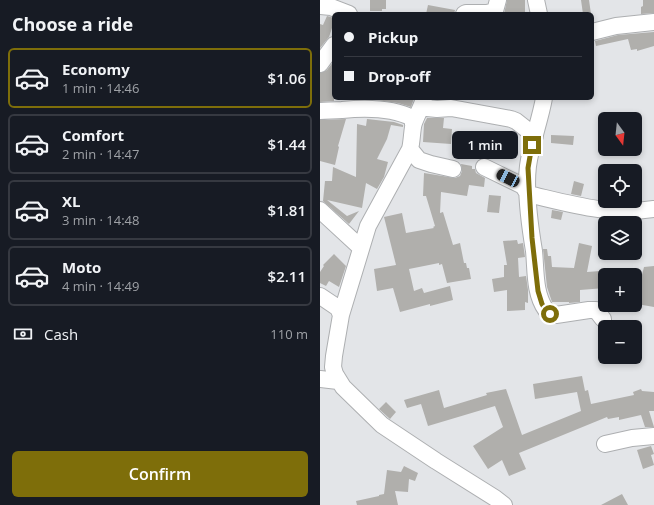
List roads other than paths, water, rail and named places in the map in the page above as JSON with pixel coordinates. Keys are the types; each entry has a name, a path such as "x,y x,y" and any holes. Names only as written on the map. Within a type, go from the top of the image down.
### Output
{"street":[{"path":"490,12 494,11 498,0"},
{"path":"536,0 539,12"},
{"path":"320,6 331,7 344,12"},
{"path":"594,32 616,26 654,22"},
{"path":"320,64 332,48"},
{"path":"544,100 528,168 528,194 538,291 542,304 550,314 556,315 596,310 603,319"},
{"path":"423,102 427,108 451,108 511,119 516,121 535,136"},
{"path":"413,124 423,102"},
{"path":"320,111 357,109 387,110 405,114 412,118 413,124 413,138 410,149 368,226 341,315 333,367 338,381 382,425 504,505"},
{"path":"410,149 419,160 453,169"},
{"path":"484,167 523,186 528,194 610,212 639,212 654,209"},
{"path":"320,210 361,248"},
{"path":"320,296 338,308 341,315"},
{"path":"320,379 338,381"},
{"path":"605,444 632,438 654,436"}]}
